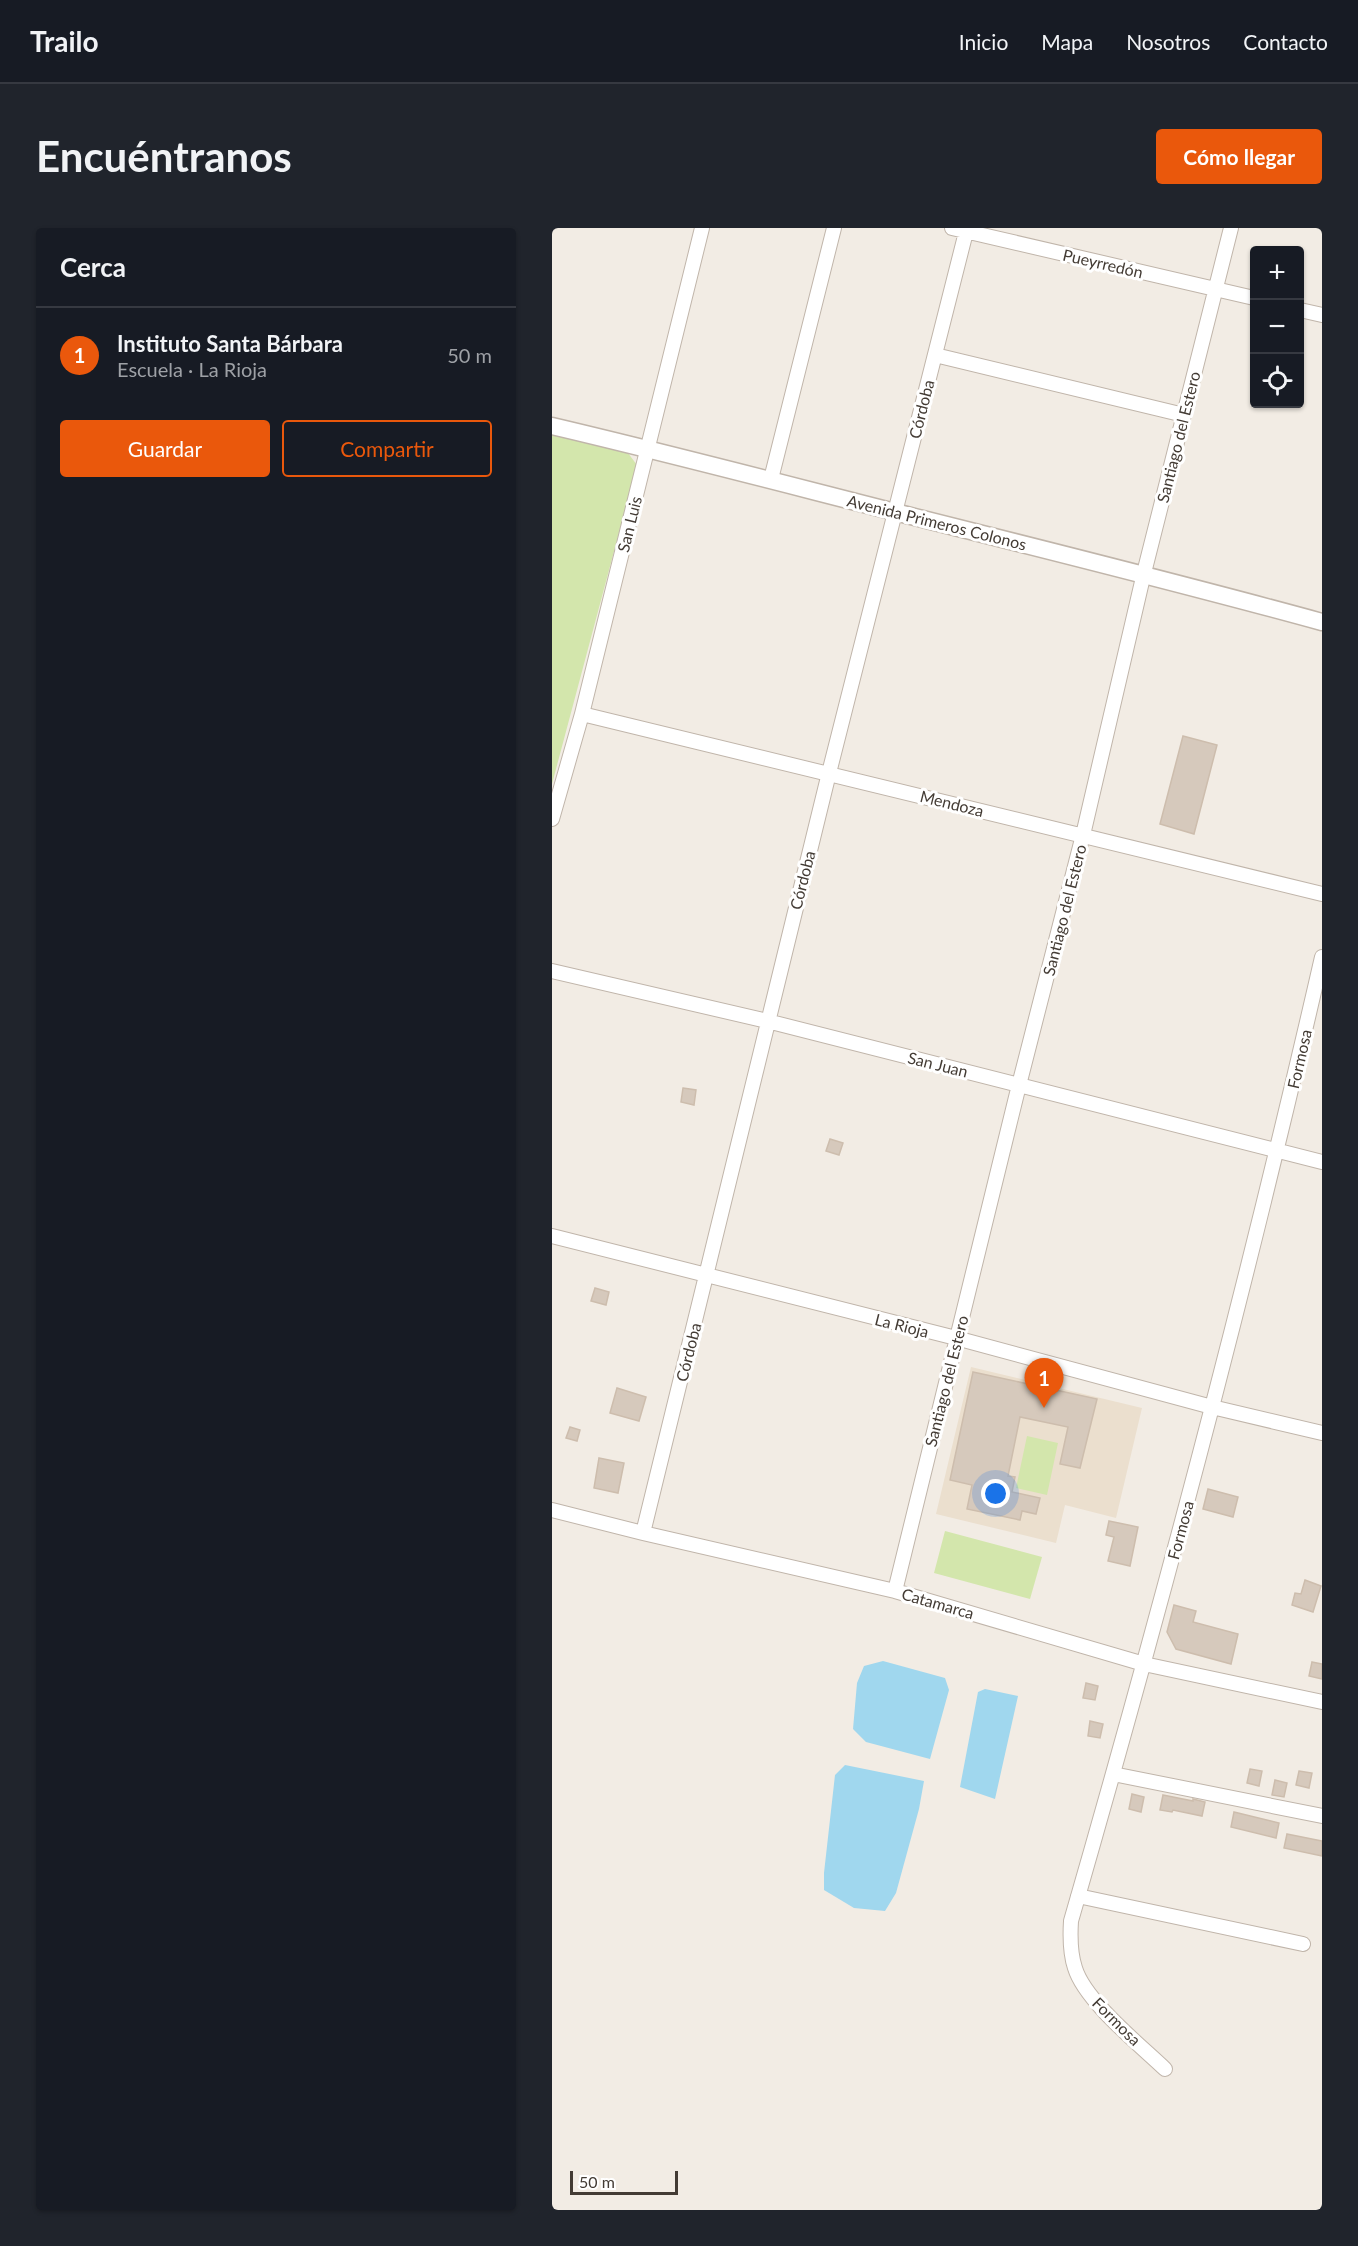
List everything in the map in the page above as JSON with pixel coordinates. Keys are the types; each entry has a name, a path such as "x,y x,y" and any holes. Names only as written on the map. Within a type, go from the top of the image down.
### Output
{"street":[{"name":"San Luis","path":"552,819 582,714 702,228"},
{"path":"771,479 834,228"},
{"name":"Pueyrredón","path":"952,228 1250,297"},
{"name":"Santiago del Estero","path":"896,1591 956,1338 1083,835 1144,573 1230,228"},
{"name":"Córdoba","path":"644,1533 767,1021 967,230"},
{"path":"1304,311 1322,315"},
{"path":"935,355 1184,415"},
{"name":"Avenida Primeros Colonos","path":"552,426 1144,573 1322,621"},
{"name":"Mendoza","path":"582,714 1322,894"},
{"name":"Formosa","path":"1165,2069 1093,2000 1075,1970 1070,1939 1071,1921 1144,1664 1212,1407 1278,1151 1322,957"},
{"name":"San Juan","path":"552,971 767,1021 1322,1162"},
{"name":"La Rioja","path":"552,1236 956,1338 1212,1407 1322,1432"},
{"name":"Catamarca","path":"552,1510 896,1591 1144,1664 1322,1702"},
{"path":"1113,1774 1322,1816"},
{"path":"1078,1896 1304,1944"}],"shaded area":[{"path":"971,1367 1142,1408 1116,1518 1065,1505 1056,1543 936,1514"}],"green space":[{"path":"552,435 628,453 637,465 552,784"},
{"path":"1027,1436 1058,1443 1047,1495 1016,1488"},
{"path":"945,1531 1042,1557 1030,1599 934,1573"}],"water":[{"path":"883,1661 945,1678 949,1690 930,1759 866,1742 853,1729 857,1683 864,1666"},
{"path":"985,1689 1018,1696 995,1799 960,1787 978,1692"},
{"path":"845,1765 924,1781 919,1809 896,1893 885,1911 854,1908 824,1890 835,1775"}],"building":[{"path":"1183,736 1217,745 1194,834 1160,824"},
{"path":"683,1088 696,1090 694,1105 681,1102"},
{"path":"830,1139 843,1143 839,1155 826,1151"},
{"path":"595,1288 609,1292 606,1305 591,1301"},
{"path":"973,1372 1097,1399 1080,1468 1060,1464 1068,1427 1020,1417 1008,1476 1015,1477 1012,1492 1040,1498 1036,1514 1022,1511 1020,1520 967,1509 972,1485 950,1480"},
{"path":"617,1388 646,1397 639,1421 610,1413"},
{"path":"570,1427 580,1430 577,1441 566,1438"},
{"path":"599,1458 624,1463 618,1493 594,1488"},
{"path":"1208,1489 1238,1497 1233,1517 1203,1509"},
{"path":"1109,1521 1138,1527 1130,1566 1108,1561 1114,1537 1106,1535"},
{"path":"1305,1580 1321,1586 1313,1612 1292,1605 1295,1593 1301,1594"},
{"path":"1174,1605 1196,1611 1193,1622 1238,1634 1231,1664 1176,1649 1167,1632"},
{"path":"1312,1662 1322,1664 1322,1679 1309,1676"},
{"path":"1086,1683 1098,1686 1095,1700 1083,1698"},
{"path":"1090,1721 1103,1724 1100,1738 1088,1736"},
{"path":"1250,1769 1262,1771 1259,1786 1247,1783"},
{"path":"1299,1771 1312,1773 1309,1788 1296,1785"},
{"path":"1275,1780 1287,1783 1284,1797 1272,1795"},
{"path":"1132,1794 1144,1797 1141,1812 1129,1809"},
{"path":"1163,1795 1205,1802 1202,1816 1173,1810 1172,1812 1160,1810"},
{"path":"1234,1812 1279,1823 1276,1838 1231,1827"},
{"path":"1287,1834 1322,1841 1322,1856 1284,1848"}],"place":[{"name":"Instituto Santa Bárbara","path":"1044,1408"}]}
